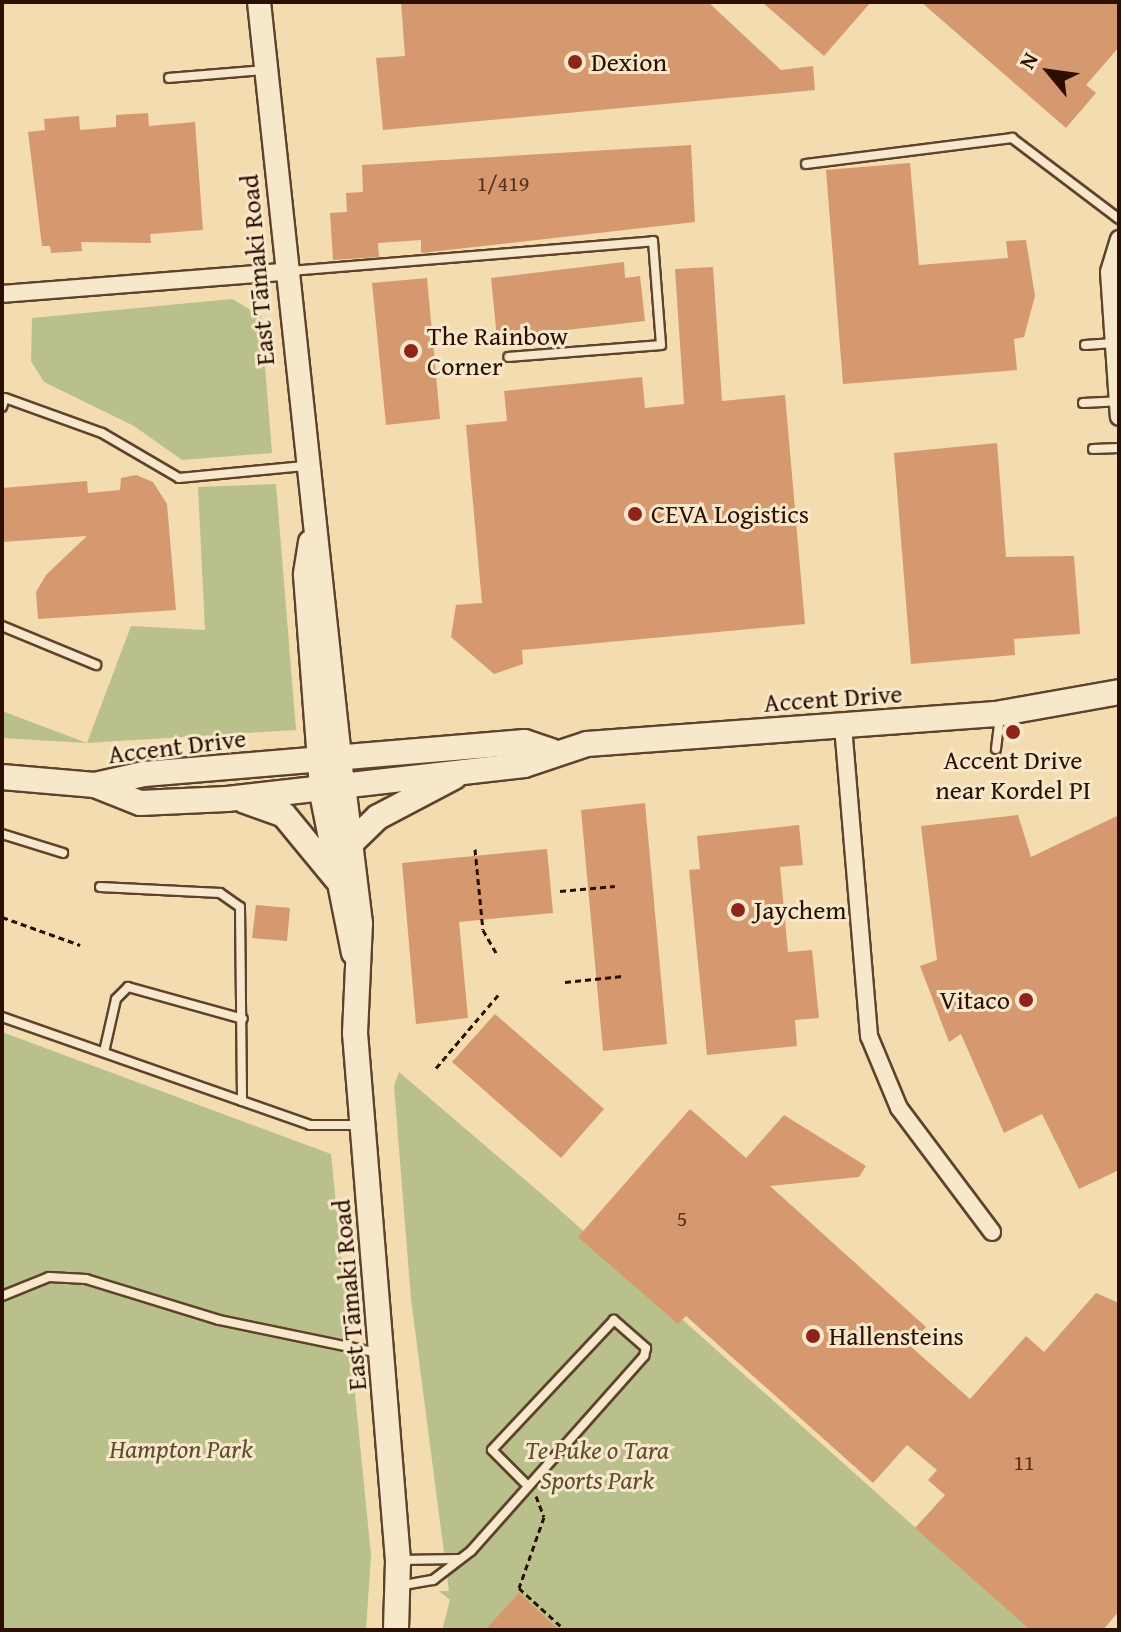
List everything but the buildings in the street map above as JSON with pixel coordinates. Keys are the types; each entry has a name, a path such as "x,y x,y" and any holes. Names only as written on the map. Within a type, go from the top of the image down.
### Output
{"main road":[{"name":"Accent Drive","path":"95,785 140,803 227,799 524,765 551,751 1001,713 1119,692"},
{"name":"Accent Drive","path":"2,777 95,785 330,758 525,742 551,751"},
{"path":"350,844 378,817 471,769"},
{"name":"East Tāmaki Road","path":"332,786 350,844 360,923 355,955"},
{"name":"East Tāmaki Road","path":"332,786 337,880 355,955 363,1125 398,1561 396,1630"},
{"path":"227,799 284,815 337,880"}],"street":[{"name":"East Tāmaki Road","path":"259,2 283,272 311,533 305,575 332,786"},
{"path":"1118,409 1114,343 1119,239"},
{"path":"2,294 283,272"},
{"path":"843,726 869,1036 899,1108 992,1232"}],"lane":[{"path":"169,78 266,70"},
{"path":"806,164 1012,138 1119,219"},
{"path":"283,272 653,241 661,345 508,357"},
{"path":"1085,345 1114,343"},
{"path":"2,407 5,398 102,433 179,478 304,466"},
{"path":"1083,403 1118,409"},
{"path":"1093,449 1119,448"},
{"path":"2,626 96,665"},
{"path":"996,749 1001,713"},
{"path":"2,834 63,853"},
{"path":"100,887 212,892 235,901 243,917 242,1101"},
{"path":"104,1052 116,999 128,987 243,1019"},
{"path":"2,1017 310,1125 363,1125"},
{"path":"2,1296 49,1277 86,1279 219,1320 381,1353"},
{"path":"397,1586 433,1580 459,1559 528,1486 646,1353 614,1320 492,1450 528,1486"},
{"path":"398,1561 459,1559"}],"path":[{"path":"475,849 483,930 497,954"},
{"path":"560,891 615,886"},
{"path":"2,917 80,945"},
{"path":"565,982 623,976"},
{"path":"436,1068 499,994"},
{"path":"528,1486 544,1517 519,1588 565,1630"}],"green space":[{"path":"232,299 261,316 272,453 182,460 134,426 44,382 31,361 32,318"},
{"path":"276,484 296,730 87,743 131,626 205,630 198,487"},
{"path":"2,711 87,743 2,738"},
{"name":"Hampton Park","path":"2,1032 331,1154 371,1555 366,1630 2,1630"},
{"name":"Te Puke o Tara Sports Park","path":"399,1072 552,1203 1030,1630 442,1630 450,1600 439,1591 449,1591 411,1299 394,1086"}],"place":[{"name":"Dexion","path":"575,62"},
{"name":"The Rainbow Corner","path":"411,351"},
{"name":"CEVA Logistics","path":"635,514"},
{"name":"Accent Drive near Kordel PI","path":"1013,732"},
{"name":"Jaychem","path":"738,910"},
{"name":"Vitaco","path":"1026,1000"},
{"name":"Hallensteins","path":"813,1336"}]}
